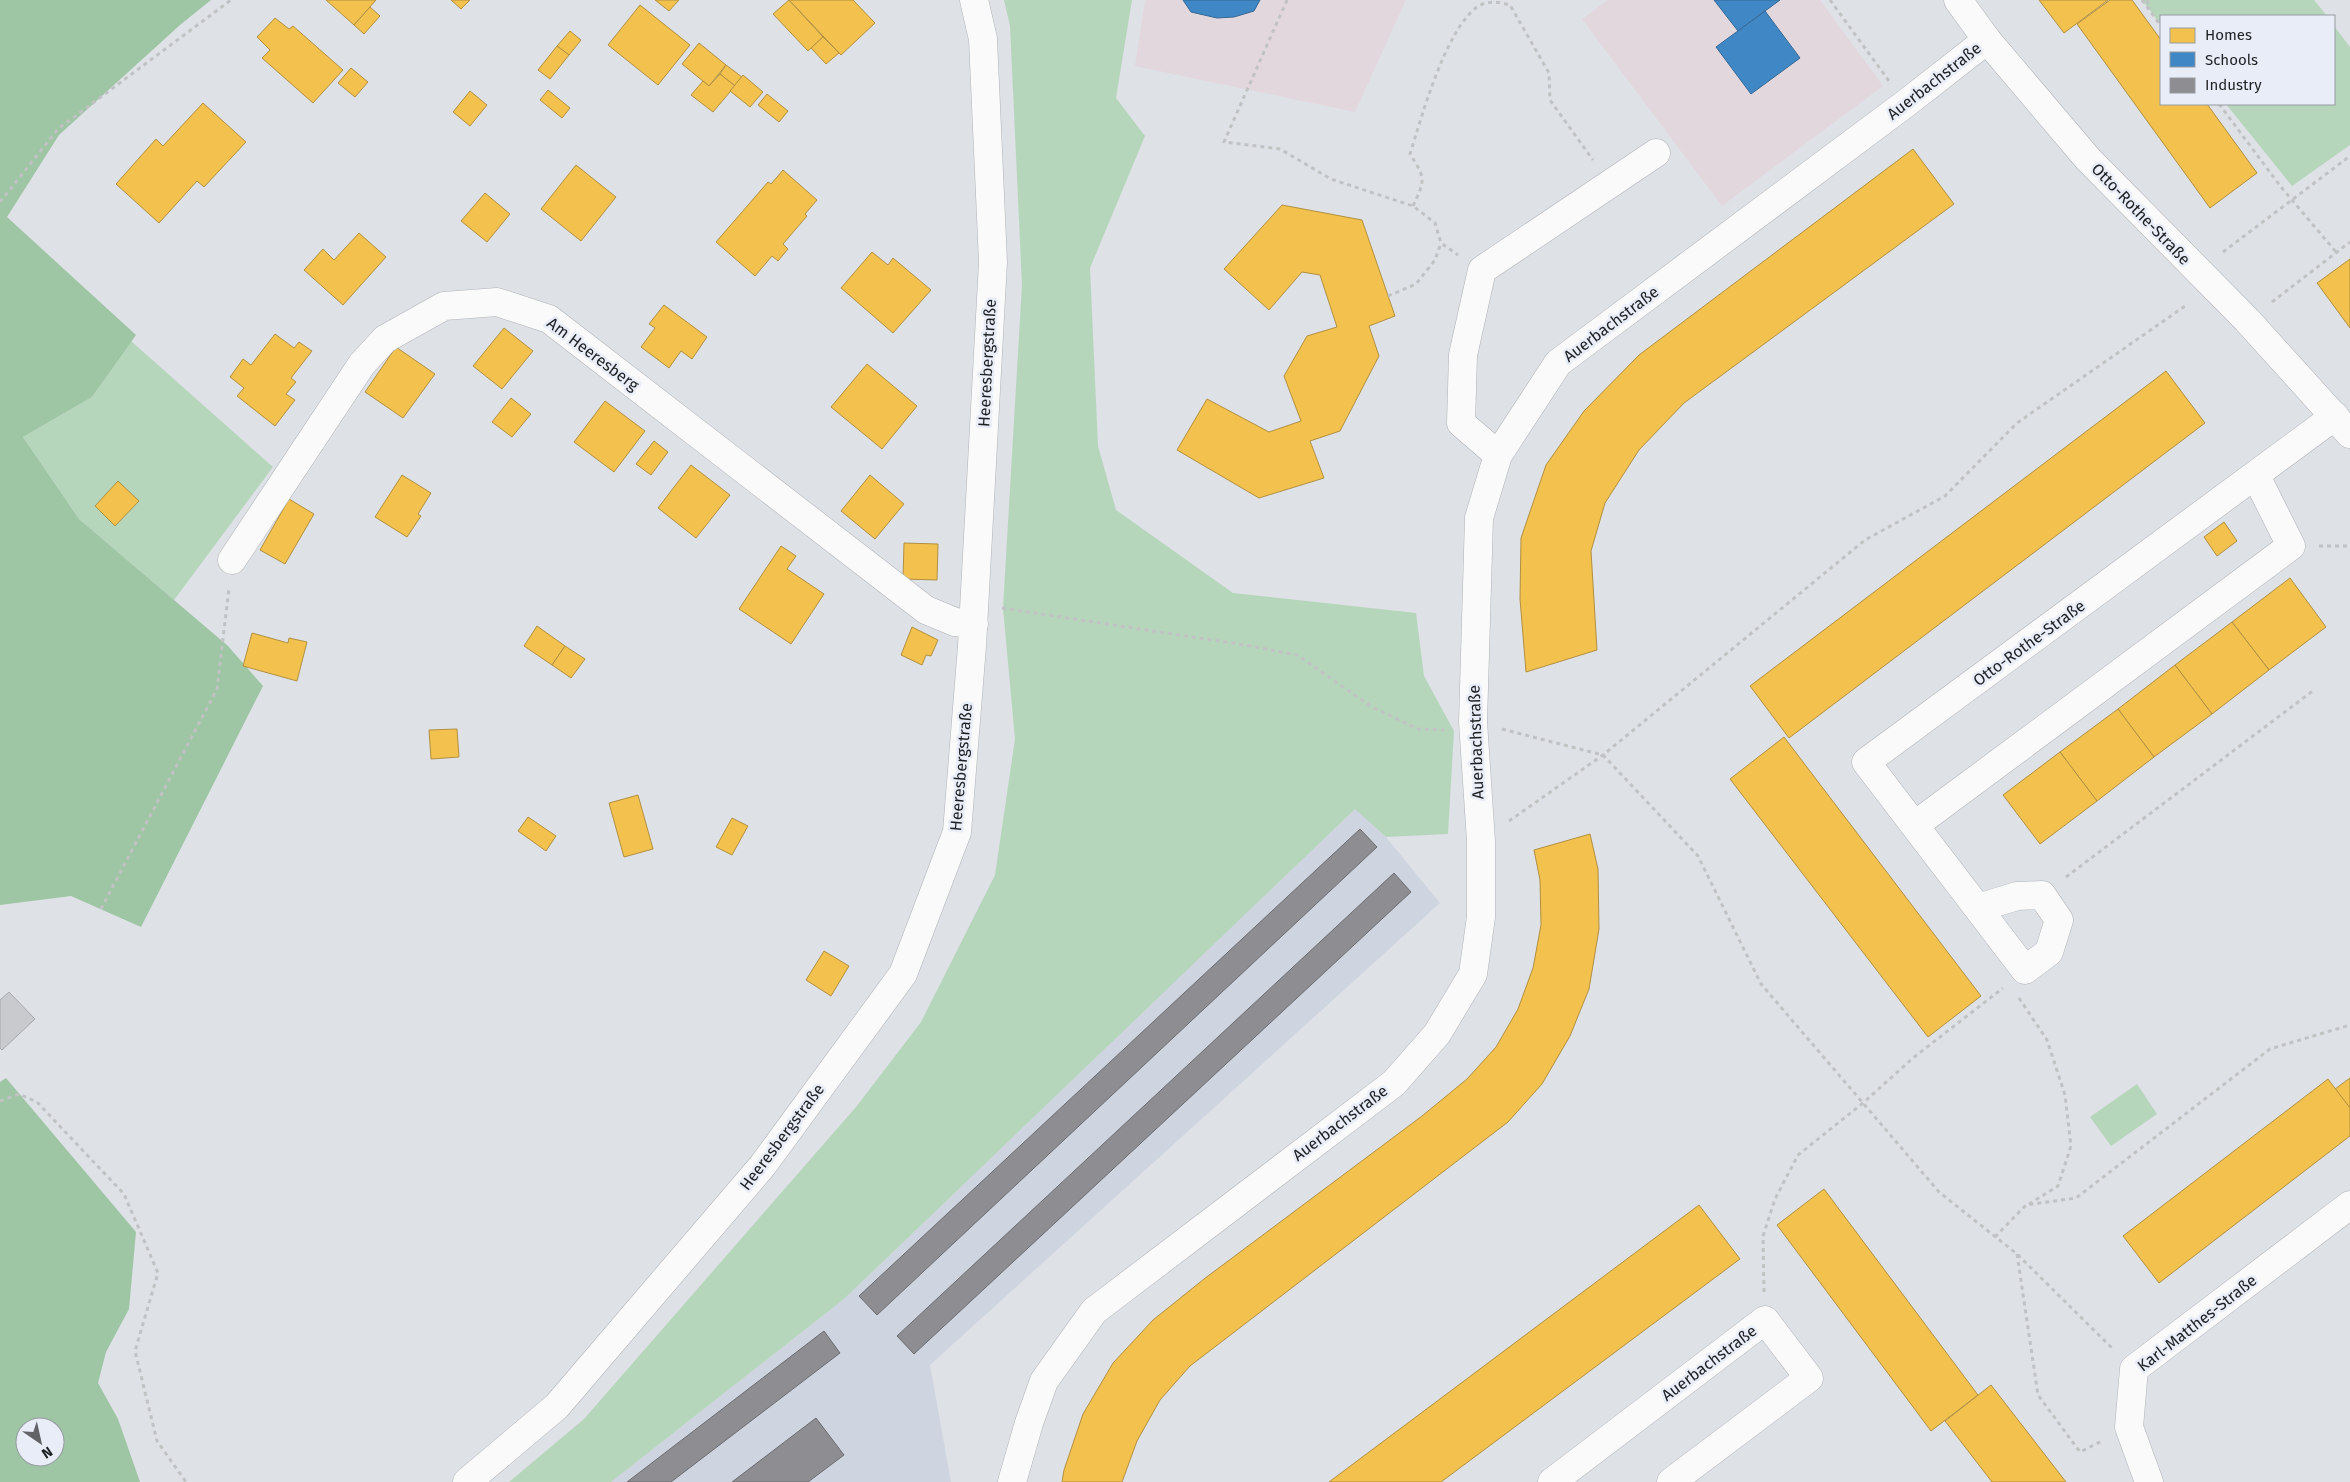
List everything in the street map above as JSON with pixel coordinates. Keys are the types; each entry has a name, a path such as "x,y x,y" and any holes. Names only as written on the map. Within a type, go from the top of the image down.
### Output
{"street":[{"name":"Heeresbergstraße","path":"467,1482 557,1406 763,1165 903,974 957,832 974,615 992,262 983,39 974,0"},
{"name":"Otto-Rothe-Straße","path":"1958,0 1987,40 2088,160 2247,320 2343,425 2256,476 1866,762 1978,908 2017,977"},
{"name":"Auerbachstraße","path":"1012,1482 1029,1423 1044,1382 1094,1310 1394,1083 1437,1034 1473,974 1481,917 1481,841 1473,722 1479,518 1498,455 1558,363 1905,104 1987,40"},
{"path":"1498,455 1460,424 1463,355 1482,270 1656,153"},
{"name":"Am Heeresberg","path":"232,560 362,364 385,339 444,306 497,302 549,319 926,610 955,622 974,615"},
{"path":"1915,825 2291,546 2256,476"},
{"path":"1978,908 2017,896 2042,895 2059,920 2049,952 2017,977"},
{"name":"Karl-Matthes-Straße","path":"2149,1482 2129,1427 2134,1369 2350,1205"},
{"name":"Auerbachstraße","path":"1552,1482 1765,1320 1809,1378 1671,1482"}],"path":[{"path":"0,202 58,129 231,0"},
{"path":"1287,0 1224,142 1280,149 1331,179 1413,206 1435,223 1441,244 1435,260 1416,284 1388,296"},
{"path":"1830,0 1905,104"},
{"path":"2142,0 2160,25"},
{"path":"2147,0 2151,13"},
{"path":"1413,206 1424,183 1420,170 1410,154 1432,84 1459,26 1477,6 1495,1 1510,5 1549,73 1550,100 1610,183"},
{"path":"2220,105 2292,200 2336,252"},
{"path":"1481,841 1603,755 1865,540 1945,496 2017,424 2205,279 2292,200 2350,156"},
{"path":"2247,320 2350,242"},
{"path":"1441,244 1482,270"},
{"path":"101,909 218,689 232,560"},
{"path":"974,615 1012,610 1297,655 1372,706 1418,729 1454,730 1473,722 1603,755 1698,856 1761,984 1862,1103 1939,1192 2016,1254 2134,1369"},
{"path":"2042,895 2314,690"},
{"path":"1765,1320 1763,1236 1775,1199 1798,1155 1862,1103 1913,1058 2017,977 2047,1040 2065,1095 2071,1146 2058,1186 2026,1205 1996,1237"},
{"path":"2026,1205 2076,1198 2270,1049 2350,1025"},
{"path":"0,1101 18,1094 37,1102 124,1194 158,1273 135,1351 157,1441 186,1482"},
{"path":"2016,1254 2038,1395 2080,1452 2129,1427"}],"shaded area":[{"path":"1145,0 1406,0 1355,112 1135,66"},
{"path":"1608,0 1820,0 1883,86 1722,206 1582,19"},
{"path":"1355,808 1386,837 1440,903 930,1365 951,1482 611,1482 844,1299"}],"green space":[{"path":"0,0 211,0 180,25 59,135 7,217 136,335 92,397 23,437 79,519 228,646 263,686 141,927 71,896 0,905"},
{"path":"1004,0 1132,0 1116,98 1145,136 1090,268 1098,446 1116,510 1233,593 1416,613 1424,676 1454,731 1448,834 1386,837 1355,809 844,1299 611,1482 509,1482 584,1419 856,1107 921,1022 995,875 1015,739 1003,608 1022,285 1010,26"},
{"path":"2142,0 2314,0 2326,15 2160,15 2160,24"},
{"path":"2335,27 2350,47 2350,145 2292,186 2227,105 2335,105"},
{"path":"131,341 273,467 174,600 79,519 23,437 92,397"},
{"path":"6,1078 136,1232 129,1309 106,1352 98,1383 118,1419 140,1482 0,1482 0,1082"},
{"path":"2137,1084 2157,1114 2111,1146 2090,1117"}],"building: Homes":[{"path":"326,0 376,0 354,25"},
{"path":"451,0 470,0 461,9"},
{"path":"655,0 679,0 669,11"},
{"path":"789,0 853,0 875,23 841,55"},
{"path":"789,0 823,37 808,51 773,14"},
{"path":"2039,0 2108,0 2064,33"},
{"path":"2110,0 2132,0 2160,39 2160,105 2208,105 2257,173 2210,208 2077,24"},
{"path":"640,5 690,45 658,85 608,45"},
{"path":"370,7 380,16 364,34 354,25"},
{"path":"275,18 289,29 293,26 343,70 313,103 262,58 270,50 257,37"},
{"path":"570,31 581,40 569,55 557,46"},
{"path":"823,37 839,53 826,64 811,48"},
{"path":"699,43 726,65 709,86 682,64"},
{"path":"557,46 569,55 550,79 538,70"},
{"path":"726,65 742,77 735,86 720,74"},
{"path":"351,68 368,82 355,97 338,83"},
{"path":"720,74 735,86 713,112 691,95 703,81 709,86"},
{"path":"743,75 763,92 750,107 730,91"},
{"path":"548,90 570,108 562,118 540,100"},
{"path":"470,91 487,105 470,126 453,112"},
{"path":"767,94 788,111 779,122 758,105"},
{"path":"203,103 246,142 204,187 197,181 159,223 116,184 156,139 163,146"},
{"path":"1913,149 1954,204 1684,403 1639,450 1605,503 1591,551 1597,650 1526,672 1520,599 1521,538 1546,465 1584,411 1639,355"},
{"path":"576,165 616,197 581,241 541,209"},
{"path":"783,170 817,200 805,214 807,216 783,244 788,249 778,261 772,256 755,276 716,242 768,182 771,184"},
{"path":"485,193 510,214 487,242 461,221"},
{"path":"1282,205 1362,220 1395,316 1369,326 1379,356 1340,431 1310,441 1324,478 1259,498 1177,450 1207,399 1269,432 1301,421 1284,376 1307,336 1337,327 1320,275 1302,272 1269,310 1224,269"},
{"path":"359,233 386,257 343,305 304,270 323,249 334,260"},
{"path":"872,252 888,265 893,258 931,290 893,333 841,288"},
{"path":"2350,259 2350,328 2317,283"},
{"path":"664,305 707,337 692,359 681,351 669,368 641,347 655,328 649,324"},
{"path":"504,328 533,351 502,389 473,366"},
{"path":"275,334 294,348 299,342 312,351 291,378 296,382 286,394 295,400 275,426 237,396 244,388 230,377 243,359 251,365"},
{"path":"396,347 435,374 403,418 365,392"},
{"path":"867,364 917,406 882,449 831,407"},
{"path":"2166,371 2205,423 1789,738 1750,686"},
{"path":"511,398 531,414 512,437 492,422"},
{"path":"605,401 645,431 614,472 574,442"},
{"path":"654,441 668,452 651,475 636,464"},
{"path":"691,465 730,495 696,538 658,508"},
{"path":"402,475 431,493 418,514 421,516 407,537 375,517"},
{"path":"870,475 904,504 875,539 841,511"},
{"path":"118,481 139,501 115,526 95,506"},
{"path":"289,499 314,514 285,564 260,550"},
{"path":"2224,522 2237,541 2217,556 2204,537"},
{"path":"904,543 938,544 937,580 903,579"},
{"path":"781,546 796,556 787,569 824,594 791,644 739,609"},
{"path":"2290,578 2326,627 2269,670 2232,622"},
{"path":"2232,622 2269,670 2212,714 2175,665"},
{"path":"537,626 565,646 552,665 524,646"},
{"path":"912,627 938,640 931,656 926,655 922,665 901,655"},
{"path":"252,633 288,643 289,638 307,642 297,681 243,666"},
{"path":"565,646 585,659 571,678 552,665"},
{"path":"2175,665 2212,714 2154,757 2118,709"},
{"path":"2118,709 2154,757 2097,801 2060,752"},
{"path":"457,729 459,757 431,759 429,730"},
{"path":"1784,737 1981,996 1928,1037 1730,779"},
{"path":"2060,752 2097,801 2040,844 2003,795"},
{"path":"638,795 653,849 624,857 609,803"},
{"path":"528,817 556,836 546,851 518,831"},
{"path":"732,818 748,826 732,855 716,847"},
{"path":"1590,834 1598,869 1599,929 1589,989 1570,1036 1542,1084 1508,1122 1190,1366 1160,1400 1137,1441 1122,1482 1062,1482 1064,1470 1083,1414 1113,1363 1153,1320 1204,1279 1422,1116 1467,1079 1496,1047 1518,1009 1533,968 1541,925 1540,880 1534,850"},
{"path":"824,951 849,966 831,996 806,980"},
{"path":"2350,1078 2350,1108 2335,1089"},
{"path":"2328,1079 2350,1108 2350,1136 2159,1283 2123,1236"},
{"path":"1824,1189 1978,1395 1931,1431 1777,1225"},
{"path":"1699,1205 1740,1259 1441,1482 1329,1482"},
{"path":"1991,1385 2066,1482 1992,1482 1945,1421"}],"building: Schools":[{"path":"1183,0 1260,0 1254,11 1234,17 1217,18 1191,12"},
{"path":"1714,0 1780,0 1738,31"},
{"path":"1765,11 1800,58 1751,94 1716,47"}],"building: Industry":[{"path":"1360,829 1377,847 877,1315 859,1296"},
{"path":"1394,873 1411,892 914,1354 897,1336"},
{"path":"824,1331 840,1353 671,1482 627,1482"},
{"path":"816,1418 844,1455 808,1482 732,1482"}],"building: Other":[{"path":"9,992 35,1019 2,1050 0,1048 0,1000"}]}
